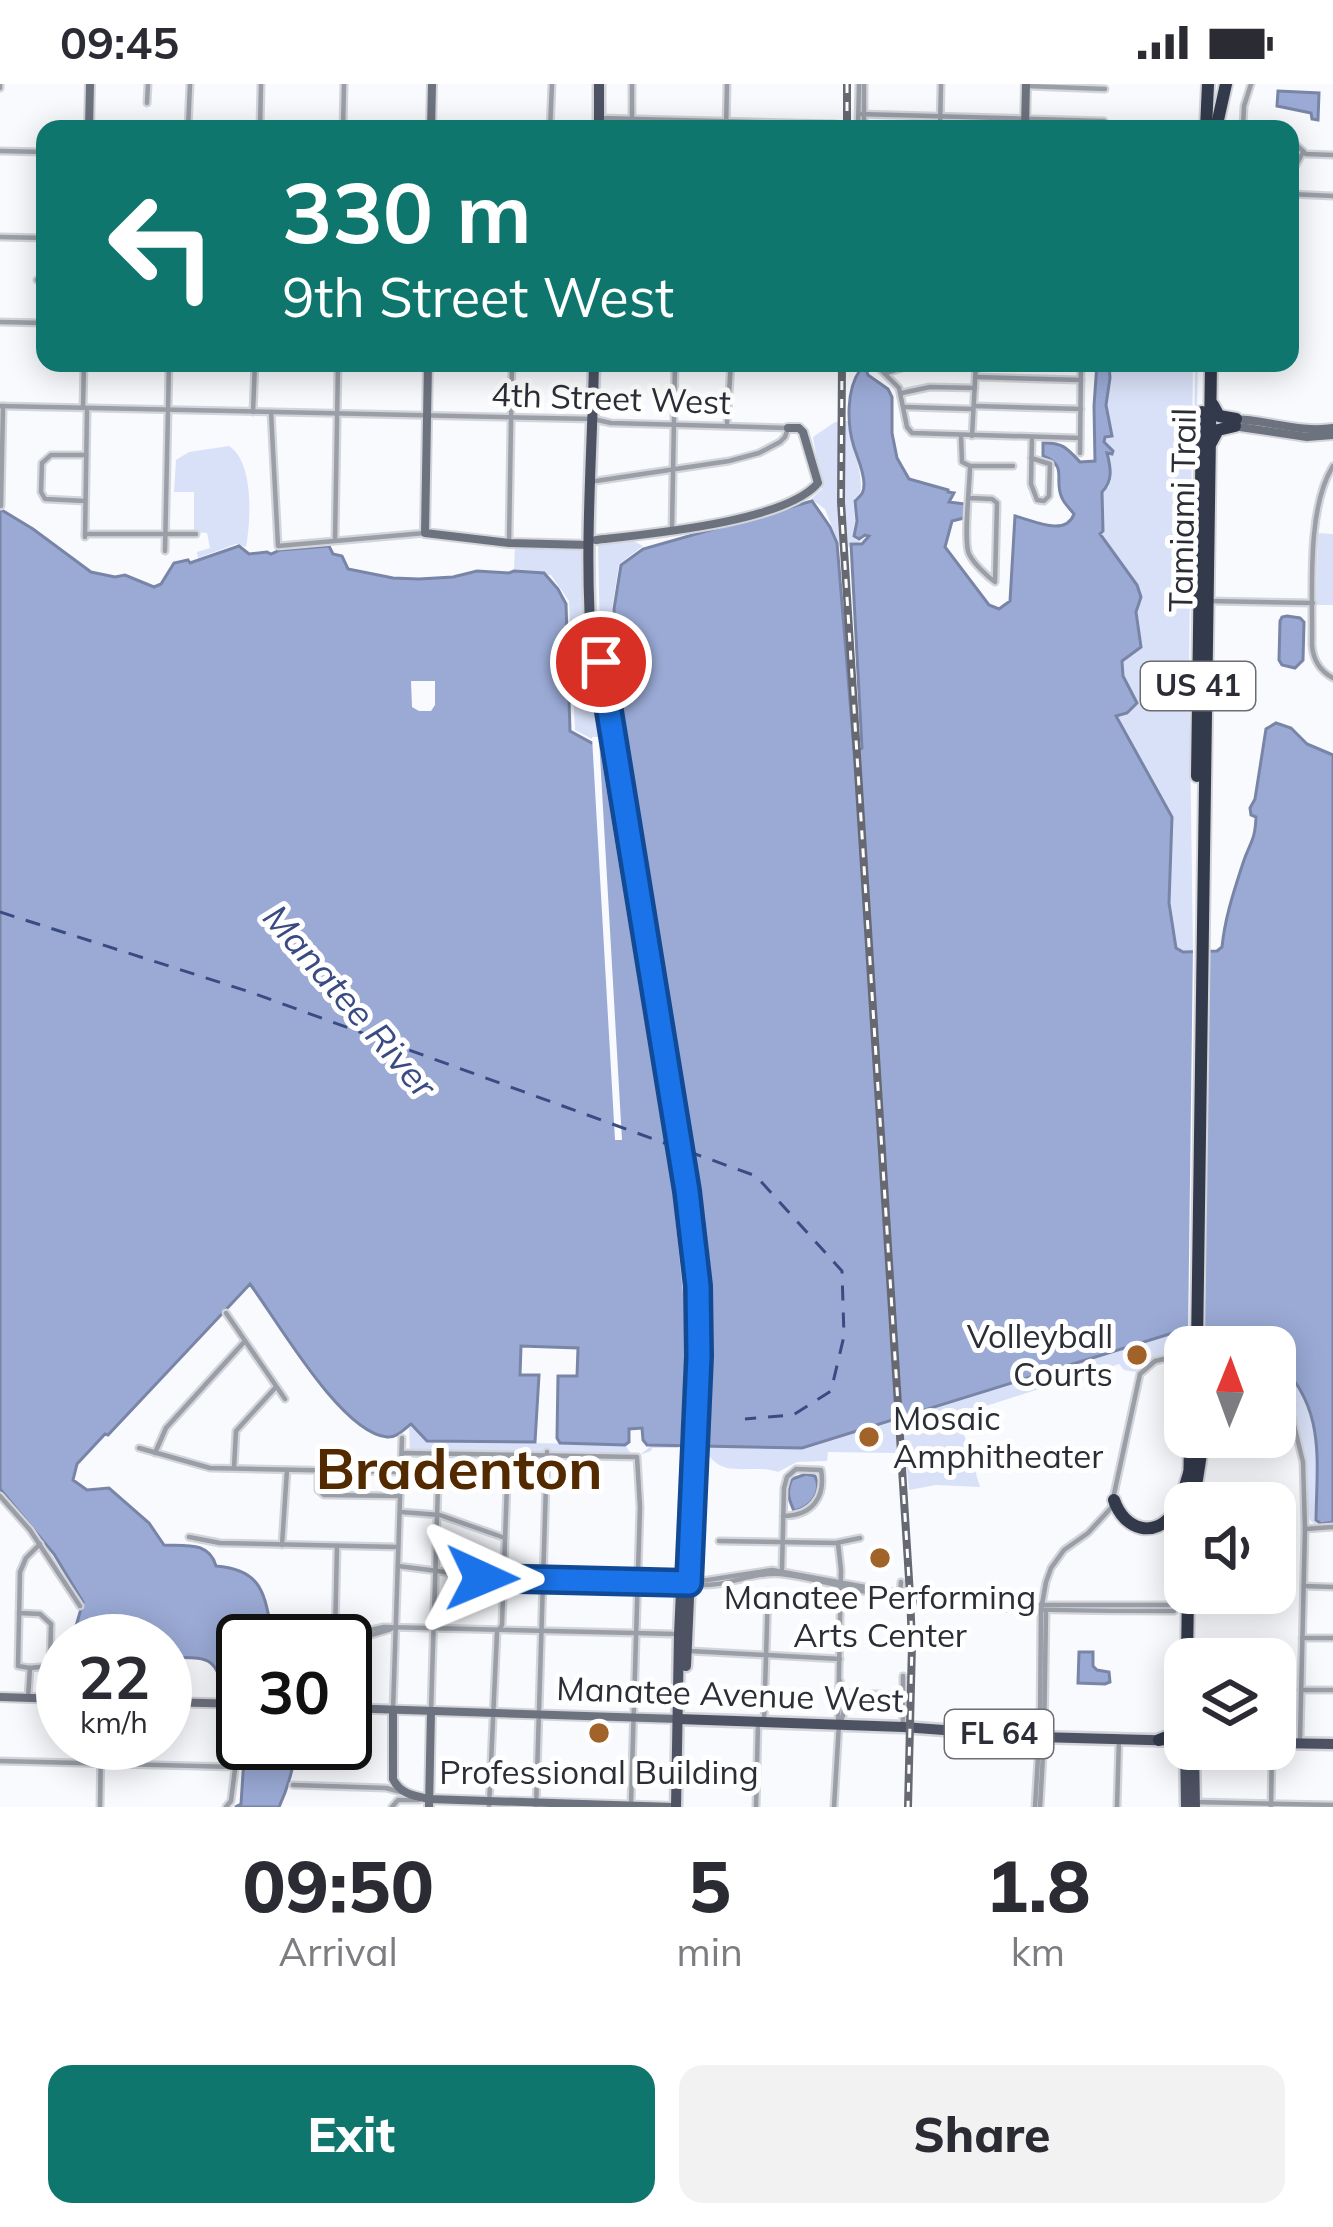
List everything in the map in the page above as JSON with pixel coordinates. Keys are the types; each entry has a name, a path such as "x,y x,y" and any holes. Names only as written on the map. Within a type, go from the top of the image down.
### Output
{"highway":[{"path":"1209,84 1211,120"},
{"path":"1213,120 1226,84"},
{"name":"Tamiami Trail","path":"1194,1326 1207,372"},
{"name":"Tamiami Trail","path":"1202,733 1208,602 1208,372"},
{"path":"1211,398 1219,416 1236,423"},
{"path":"1210,444 1216,431 1236,423"},
{"path":"1114,1500 1128,1523 1144,1530 1167,1521 1177,1508 1191,1458"},
{"path":"1189,1473 1190,1482"},
{"path":"1159,1740 1164,1738"}],"main road":[{"path":"89,120 90,84"},
{"path":"431,120 432,84"},
{"path":"599,84 599,120"},
{"path":"1025,120 1026,85"},
{"path":"428,372 425,533 509,543 592,542 771,510 817,486 803,432 788,428"},
{"path":"594,372 591,642 685,1230 691,1298 692,1449 683,1680"},
{"path":"1206,423 1236,423 1307,437 1333,431"},
{"path":"592,482 593,596 607,725"},
{"path":"394,1710 395,1784 429,1803 677,1807 683,1680 680,1634 686,1583"},
{"path":"680,1634 686,1655"},
{"path":"0,1697 36,1698"},
{"name":"Manatee Avenue West","path":"372,1709 1164,1740"},
{"path":"429,1803 431,1711"},
{"path":"1296,1743 1333,1744"},
{"path":"1188,1770 1192,1805"},
{"path":"1192,1805 1193,1770"}],"street":[{"path":"148,84 148,104"},
{"path":"188,120 190,84"},
{"path":"260,120 261,84"},
{"path":"343,120 344,84"},
{"path":"550,120 552,84"},
{"path":"632,84 632,118"},
{"path":"726,120 727,84"},
{"path":"861,120 862,84"},
{"path":"940,117 941,84"},
{"path":"1242,120 1251,84"},
{"path":"1026,85 1105,89"},
{"path":"861,114 976,120"},
{"path":"619,120 680,120"},
{"path":"1300,150 1333,155"},
{"path":"0,151 36,152"},
{"path":"1299,194 1333,196"},
{"path":"0,237 36,238"},
{"path":"0,322 36,323"},
{"path":"84,372 85,536 196,534"},
{"path":"165,550 169,372"},
{"path":"254,372 254,412"},
{"path":"334,540 338,372"},
{"path":"509,543 512,372"},
{"path":"672,529 675,372"},
{"path":"727,426 730,372"},
{"path":"890,372 886,373 902,393 910,433 1080,438"},
{"path":"972,436 976,372"},
{"path":"1080,453 1081,372"},
{"path":"976,377 1081,380"},
{"path":"902,393 930,387 975,388"},
{"path":"1,506 2,406"},
{"name":"4th Street West","path":"2,406 788,428"},
{"path":"905,407 1081,409"},
{"path":"271,412 278,546 425,533"},
{"path":"592,482 759,453 783,440 788,428"},
{"path":"961,436 962,462 1013,466"},
{"path":"1031,437 1031,458 1032,494 1044,501 1049,496 1050,464 1031,458"},
{"path":"85,501 45,499 41,492 45,457 86,455"},
{"path":"969,498 997,503 995,582 967,547 970,466"},
{"path":"1333,466 1317,505 1312,656 1333,678"},
{"path":"1208,602 1313,603"},
{"path":"226,1313 286,1399"},
{"path":"155,1453 166,1428 245,1341"},
{"path":"1037,1807 1044,1609 1051,1568 1111,1508 1136,1389 1151,1362 1164,1359"},
{"path":"234,1469 236,1430 276,1387"},
{"path":"1296,1429 1302,1448 1305,1529 1299,1743"},
{"path":"394,1710 402,1438"},
{"path":"139,1448 203,1467 401,1472"},
{"path":"402,1453 638,1457 631,1806"},
{"path":"431,1711 439,1454"},
{"path":"536,1805 547,1454"},
{"path":"490,1804 508,1455"},
{"path":"782,1572 783,1542 783,1516 784,1484 788,1474 801,1468 822,1471 818,1502 799,1515 783,1516"},
{"path":"282,1545 287,1469"},
{"path":"318,1470 321,1494 400,1496"},
{"path":"0,1496 40,1544 80,1606"},
{"path":"399,1512 435,1514 505,1538"},
{"path":"1305,1529 1333,1526"},
{"path":"189,1537 220,1543 398,1547"},
{"path":"719,1541 838,1543 860,1538"},
{"path":"834,1807 840,1681 838,1543"},
{"path":"19,1613 47,1618 50,1666 18,1666 19,1613 21,1567 40,1544"},
{"path":"335,1614 337,1546"},
{"path":"398,1566 504,1579 712,1586 782,1572 901,1599 1044,1609 1164,1610"},
{"path":"900,1594 901,1582"},
{"path":"840,1586 983,1605"},
{"path":"1304,1586 1333,1587"},
{"path":"756,1807 768,1591"},
{"path":"372,1636 394,1628"},
{"path":"372,1629 680,1634"},
{"path":"1302,1638 1333,1638"},
{"path":"686,1655 840,1659"},
{"path":"28,1698 30,1668"},
{"path":"903,1676 903,1727"},
{"path":"839,1724 844,1693 840,1681"},
{"path":"1301,1690 1333,1690"},
{"path":"844,1693 904,1695"},
{"path":"1117,1807 1119,1739"},
{"path":"0,1761 36,1762"},
{"path":"100,1770 100,1807"},
{"path":"226,1807 235,1770"},
{"path":"392,1770 392,1807"},
{"path":"1271,1805 1273,1770"},
{"path":"293,1785 406,1793"},
{"path":"392,1807 398,1800 429,1803"},
{"path":"1192,1805 1333,1805"}],"shaded area":[{"path":"1108,372 1193,372 1189,667 1193,952 1176,947 1169,903 1172,817 1115,715 1122,661 1141,647 1137,585 1099,534 1102,492 1109,486 1107,455 1113,451 1104,442"},
{"path":"1195,372 1198,372 1191,675"},
{"path":"849,421 861,487 853,501 852,537 867,538 857,543 850,542 849,547 840,547 825,509 811,499 822,489 813,437 835,422"},
{"path":"229,446 247,478 246,547 236,544 198,558 197,552 210,548 207,533 194,532 194,492 174,492 176,460 189,452"},
{"path":"1318,533 1333,534 1333,605 1316,605"},
{"path":"628,538 643,546 619,564 612,609 613,728 600,640 598,542"},
{"path":"515,545 586,553 589,654 599,738 575,730 569,601 551,575 514,571"},
{"path":"1164,1336 1164,1355 1135,1372 1119,1364 1089,1380 1058,1383 961,1414 980,1487 936,1485 909,1490 907,1470 896,1453 828,1452 827,1461 797,1462 778,1472 726,1468 710,1457 704,1445 682,1438 677,1448 652,1448 651,1451 637,1456 410,1453 409,1425 429,1441 625,1445 631,1454 641,1454 652,1445 675,1445 679,1433 708,1446 802,1448"},
{"path":"1296,1384 1315,1436 1316,1525 1310,1520 1306,1500 1306,1456"}],"water":[{"path":"1278,91 1319,93 1318,120 1311,113 1277,106"},
{"name":"Manatee River","path":"859,372 867,372 892,397 897,458 909,479 948,490 954,493 949,502 965,504 964,518 952,521 945,547 989,605 999,609 1010,601 1015,516 1057,526 1074,514 1062,498 1056,464 1043,456 1043,443 1064,447 1080,462 1095,461 1096,372 1110,372 1106,405 1112,436 1104,442 1113,451 1107,453 1110,474 1102,492 1100,534 1141,597 1136,612 1141,647 1122,661 1123,676 1137,703 1116,716 1172,817 1169,903 1176,948 1183,952 1222,947 1230,904 1255,832 1256,817 1250,808 1266,729 1276,723 1291,728 1307,744 1333,755 1333,1522 1316,1520 1315,1433 1296,1384 1296,1326 1164,1326 1164,1336 802,1448 647,1445 642,1428 629,1429 625,1445 560,1443 558,1376 577,1376 578,1348 521,1346 520,1375 539,1375 535,1442 427,1441 411,1424 387,1437 369,1431 350,1416 311,1372 250,1284 77,1464 73,1480 87,1490 109,1488 149,1523 164,1545 202,1549 216,1566 254,1580 268,1614 216,1614 216,1670 206,1660 192,1658 192,1614 80,1614 83,1602 54,1554 0,1489 0,509 91,572 125,575 154,587 174,563 190,563 239,546 249,554 271,554 329,546 333,554 342,556 348,569 393,578 453,577 477,571 544,573 566,604 570,731 592,743 618,732 614,609 621,565 643,549 812,501 837,543 854,749 859,750 851,544 862,544 869,536 854,536 855,501 864,484 849,408"},
{"path":"1287,616 1304,622 1303,660 1295,668 1279,660 1280,621"},
{"path":"806,1474 815,1476 816,1493 794,1511 790,1484"},
{"path":"1079,1652 1093,1652 1093,1666 1109,1672 1110,1682 1078,1683"},
{"path":"243,1770 291,1770 279,1807 235,1807 241,1804"}],"pier":[{"path":"411,681 435,681 431,711 412,707"},
{"path":"612,729 701,1275 700,1448 683,1448 686,1342 680,1235 599,738 622,1140 615,1140 592,737"},
{"path":"1193,945 1205,945 1200,1326 1188,1326"}],"ferry route":[{"path":"0,912 250,992 667,1144"},
{"path":"687,1151 756,1176 842,1271 844,1336 831,1391 793,1415 745,1419"}],"railway":[{"path":"847,84 847,120"},
{"path":"842,372 841,502 910,1595 908,1807"}],"place":[{"name":"Volleyball Courts","path":"1137,1355"},
{"name":"Mosaic Amphitheater","path":"869,1437"},
{"name":"Manatee Performing Arts Center","path":"880,1558"},
{"name":"Professional Building","path":"599,1733"}],"district":[{"name":"Bradenton","path":"459,1469"}],"route":[{"path":"482,1578 689,1583 698,1286 687,1191 601,662"}]}
